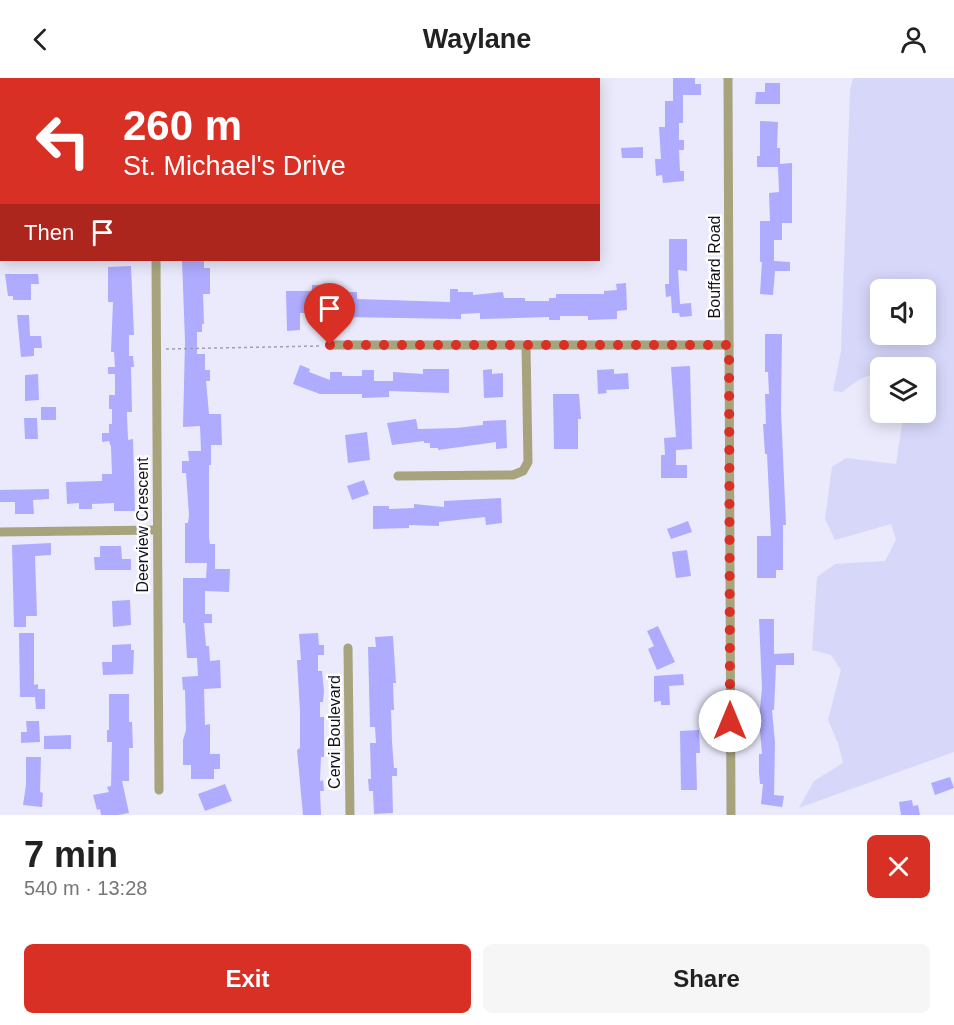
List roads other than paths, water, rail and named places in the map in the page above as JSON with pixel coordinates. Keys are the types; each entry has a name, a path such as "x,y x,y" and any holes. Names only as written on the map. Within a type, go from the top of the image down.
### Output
{"street":[{"name":"Bouffard Road","path":"728,78 731,815"},
{"name":"Deerview Crescent","path":"156,261 159,790"},
{"path":"330,345 729,345"},
{"path":"398,476 513,475 523,471 528,462 526,346"},
{"path":"0,532 156,530"},
{"name":"Cervi Boulevard","path":"348,648 350,815"}]}
